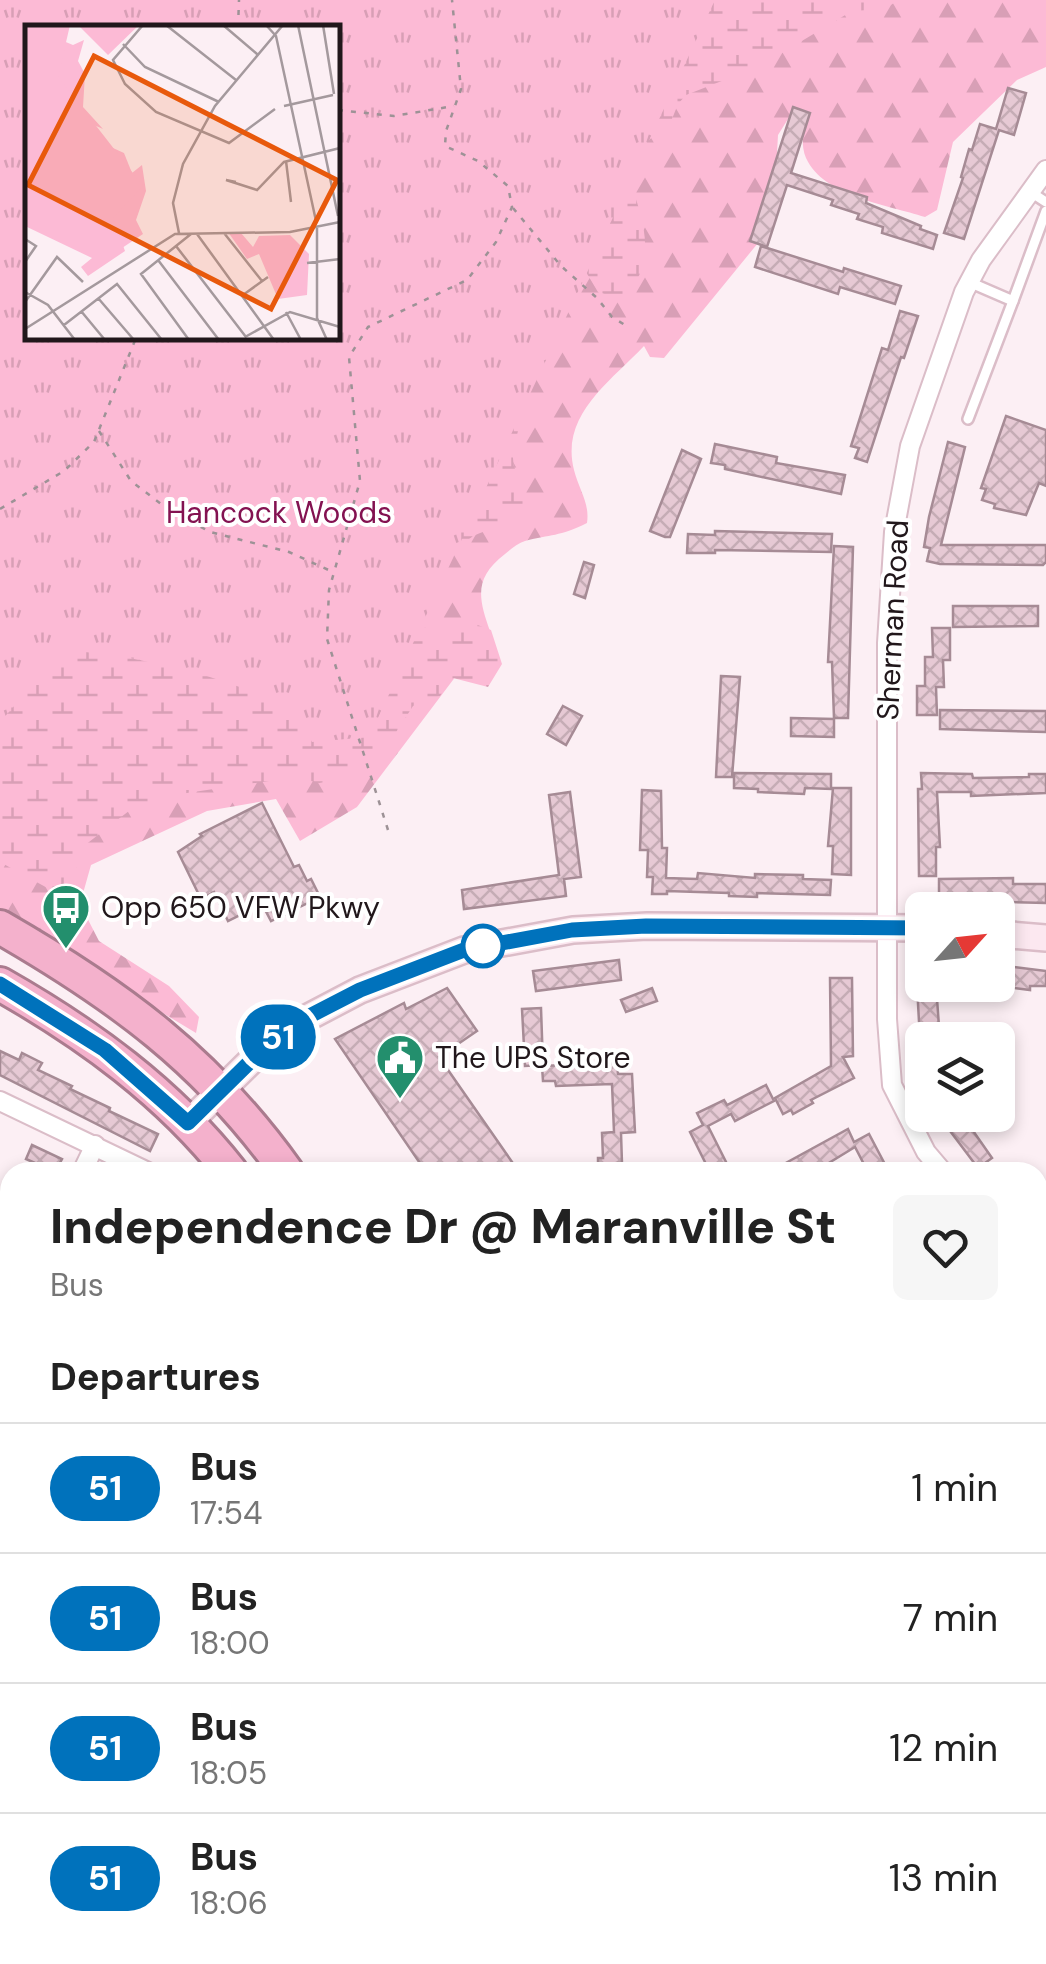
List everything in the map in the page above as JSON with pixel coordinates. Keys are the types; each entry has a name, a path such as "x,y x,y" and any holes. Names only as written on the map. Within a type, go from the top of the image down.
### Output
{"highway":[{"path":"0,927 117,999 179,1050 221,1091 279,1162"},
{"path":"0,984 105,1050 188,1123 222,1162"}],"main road":[{"path":"188,1123 268,1044 300,1021 360,990 464,950 572,930 646,926 905,927"},
{"path":"1015,935 1046,938"}],"street":[{"name":"Sherman Road","path":"934,1162 892,1085 886,1018 887,643 894,532 910,446 942,349 970,282 1046,170"},
{"path":"0,1100 128,1162"},
{"path":"87,1162 95,1145"}],"lane":[{"path":"1030,191 1046,202"},
{"path":"968,419 1046,211"},
{"path":"970,282 1012,301"}],"path":[{"path":"238,25 239,0"},
{"path":"452,0 461,90 445,146 478,162 508,186 512,207 560,266 625,326"},
{"path":"340,110 394,116 454,106"},
{"path":"388,830 327,639 329,590 360,481 349,356 368,328 467,280 496,242 512,207"},
{"path":"0,509 64,471 94,442 135,340"},
{"path":"99,431 131,482 165,507 210,532 289,552 334,573"}],"green space":[{"name":"Hancock Woods","path":"0,0 1046,0 1046,67 1017,80 953,142 937,210 925,217 858,198 827,182 806,158 803,118 793,111 778,135 774,206 758,243 664,358 650,357 644,346 603,387 581,416 572,450 587,523 520,543 488,571 481,598 490,631 357,807 300,841 276,799 207,811 91,865 80,904 99,941 169,986 199,1017 196,1033 0,915"},
{"name":"Hancock Woods","path":"0,0 715,0 369,737 312,742 290,704 192,671 115,655 64,650 0,722"},
{"path":"577,0 899,0 884,9 852,11 760,66 686,95 670,124 641,146 628,179 643,226 644,259 640,274 618,298 598,292 574,252"},
{"path":"519,419 513,458 525,498 523,511 513,522 476,535 459,548 438,579 418,626 442,628 464,620 491,630 502,664 488,687 453,678 440,696 413,706 377,762 350,778 319,783 296,777 180,794 134,807 80,849 72,886 62,896 0,862 0,605"}],"building":[{"path":"1008,88 1026,93 1014,135 999,130 964,239 944,233 980,124 996,129"},
{"path":"793,107 810,113 791,173 867,197 866,203 937,235 933,249 882,233 883,227 831,205 833,200 787,185 767,247 750,241"},
{"path":"761,246 901,286 895,304 840,287 838,294 755,267"},
{"path":"900,311 918,316 867,462 855,458 859,448 851,446 882,348 888,350"},
{"path":"1006,416 1046,430 1046,486 1039,483 1026,515 994,508 995,504 982,500 986,489 981,488"},
{"path":"948,442 965,447 941,545 1046,545 1043,565 927,561 930,548 924,547 929,517"},
{"path":"715,444 777,457 776,463 845,475 841,494 725,469 725,465 711,463"},
{"path":"682,450 701,459 670,537 665,537 650,531"},
{"path":"715,531 832,534 831,552 687,553 688,534 715,535"},
{"path":"834,546 853,547 848,718 834,718 832,662 828,662"},
{"path":"584,562 594,565 585,598 574,594"},
{"path":"953,606 1038,606 1038,626 953,627"},
{"path":"932,628 950,628 950,660 943,660 944,687 936,687 937,715 917,715 917,686 925,686 925,657 933,657"},
{"path":"721,676 740,677 732,777 716,777"},
{"path":"563,706 582,716 566,745 547,734"},
{"path":"940,710 1046,711 1046,732 940,729"},
{"path":"791,718 834,719 834,737 791,736"},
{"path":"734,773 831,774 831,789 805,788 804,794 758,792 734,788"},
{"path":"921,773 972,774 973,778 1046,774 1046,793 971,796 971,792 937,792 940,847 936,847 936,876 919,876"},
{"path":"833,788 851,788 851,875 832,874 833,846 828,846"},
{"path":"642,790 661,791 666,878 697,879 698,873 755,878 755,874 803,875 803,879 831,880 830,895 757,893 757,897 667,891 652,894 653,877 647,877 648,850 640,850"},
{"path":"570,792 581,877 564,879 566,896 464,909 462,890 559,875 549,795"},
{"path":"262,803 294,867 299,865 320,897 271,921 262,904 228,921 214,892 201,899 178,852 200,834"},
{"path":"1013,878 1013,884 1046,884 1046,903 1015,902 1015,892 939,892 939,879"},
{"path":"619,960 621,980 536,991 533,971"},
{"path":"1015,967 1046,971 1046,986 1030,986 1030,990 1015,988"},
{"path":"830,978 852,978 853,1056 843,1057 854,1078 793,1114 791,1110 783,1114 775,1098 831,1066"},
{"path":"447,988 477,1031 439,1057 512,1162 419,1162 335,1039 404,1003 406,1009"},
{"path":"652,988 657,1001 626,1012 621,1000"},
{"path":"918,1002 937,1002 939,1022 919,1022"},
{"path":"541,1008 543,1065 525,1066 522,1009"},
{"path":"0,1051 19,1060 22,1053 42,1063 38,1070 158,1134 150,1151 0,1075"},
{"path":"617,1063 618,1074 632,1074 635,1132 621,1133 622,1162 598,1162 598,1158 603,1158 602,1133 614,1132 612,1084 556,1086 555,1081 543,1081 542,1066"},
{"path":"766,1085 774,1101 735,1121 731,1114 708,1126 726,1162 705,1162 690,1132 703,1125 697,1113 724,1100 727,1105"},
{"path":"848,1129 854,1142 869,1134 884,1162 863,1162 855,1147 830,1162 788,1162"},
{"path":"951,1132 974,1132 992,1158 973,1162"},
{"path":"32,1145 62,1159 33,1162 26,1159"}],"bus line":[{"name":"51","path":"0,984 105,1050 188,1123 268,1044 300,1021 360,990 464,950 572,930 646,926 905,927"}],"place":[{"name":"Opp 650 VFW Pkwy","path":"66,950"},
{"name":"The UPS Store","path":"400,1100"}]}
